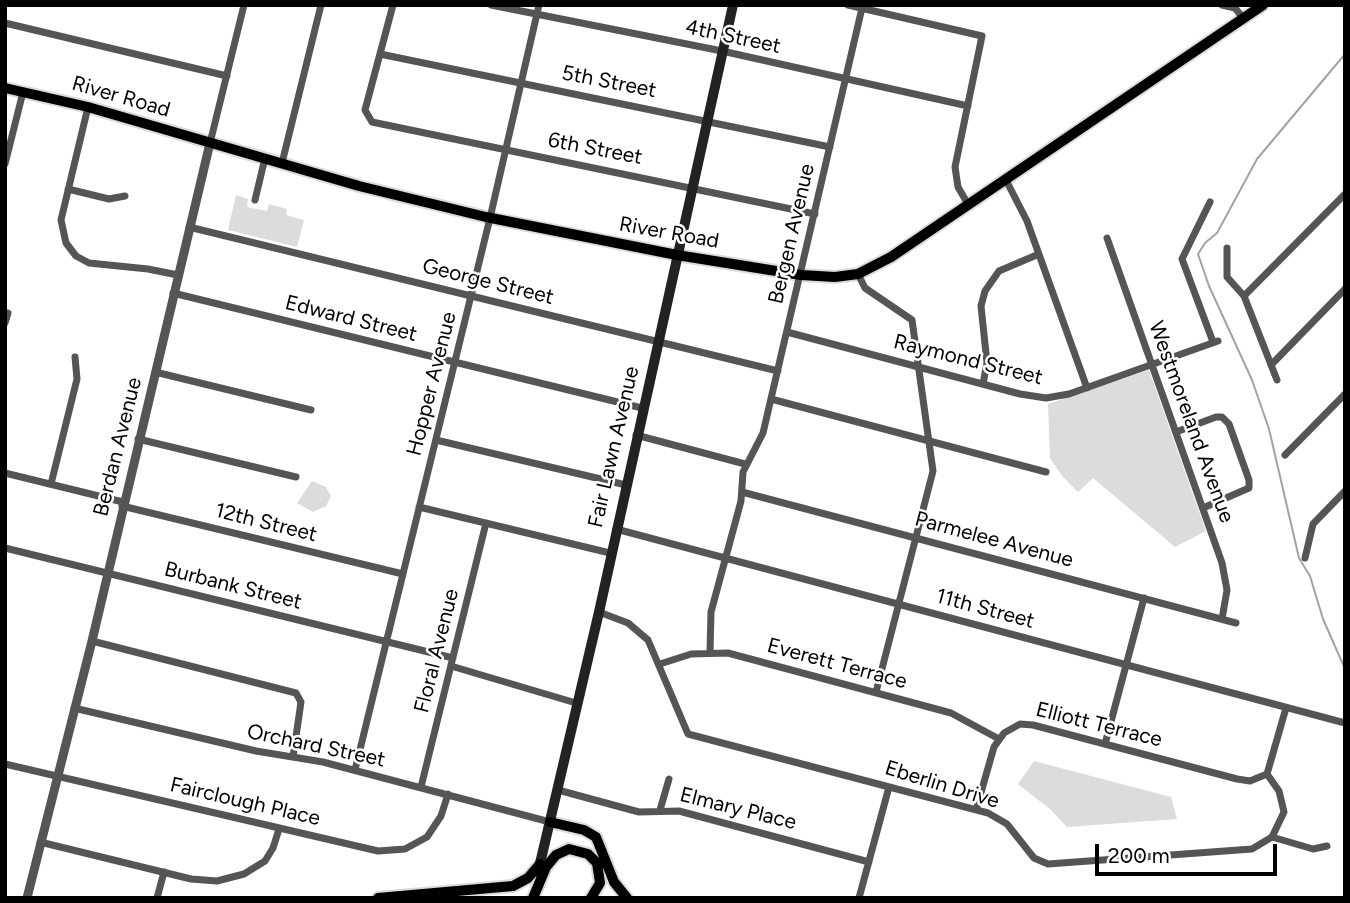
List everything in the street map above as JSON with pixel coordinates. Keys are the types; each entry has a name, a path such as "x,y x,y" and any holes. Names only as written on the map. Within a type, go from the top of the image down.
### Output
{"main road":[{"name":"Fair Lawn Avenue","path":"532,898 599,612 733,5"},
{"name":"River Road","path":"5,88 88,107 360,187 490,218 677,255 823,278 858,274 883,262 1263,5"},
{"path":"550,822 584,830 596,837 614,882 627,898"},
{"path":"532,898 545,867 556,855 569,849 588,853 597,863 600,883 591,898"},
{"path":"377,898 513,886 528,878 540,864"}],"street":[{"path":"282,163 321,5"},
{"path":"380,54 393,5"},
{"name":"4th Street","path":"491,5 722,51 968,106"},
{"name":"Hopper Avenue","path":"355,770 490,218 539,5"},
{"path":"848,5 982,36 955,172 958,187 969,206"},
{"path":"1222,5 1235,8 1243,18"},
{"name":"Berdan Avenue","path":"27,898 92,641 122,504 242,6"},
{"name":"Bergen Avenue","path":"745,464 761,439 862,8"},
{"path":"5,23 227,76"},
{"name":"5th Street","path":"380,54 830,146"},
{"name":"6th Street","path":"380,54 365,110 368,119 376,124 815,214"},
{"path":"5,164 23,92"},
{"path":"88,107 61,228 66,243 76,256 96,265 148,268 178,275"},
{"path":"255,200 265,159"},
{"path":"1006,180 1024,212 1087,388"},
{"path":"68,189 109,199 125,196"},
{"path":"1244,296 1345,194"},
{"name":"Raymond Street","path":"787,332 1046,398 1087,388 1215,342 1182,259 1210,202"},
{"name":"George Street","path":"189,227 778,371"},
{"name":"Westmoreland Avenue","path":"1107,239 1227,581 1223,619"},
{"path":"1227,248 1227,277 1244,296 1277,380"},
{"path":"983,384 987,363 981,306 985,291 999,271 1039,254"},
{"path":"858,274 865,288 912,320 932,478 876,692"},
{"path":"1271,365 1345,289"},
{"name":"Edward Street","path":"173,293 642,408"},
{"path":"5,323 8,313"},
{"path":"51,484 77,379 75,357"},
{"path":"155,372 311,410"},
{"path":"1285,455 1345,394"},
{"path":"771,399 1046,472"},
{"path":"1175,432 1216,417 1225,419 1229,424 1249,480 1249,488 1203,508"},
{"path":"636,435 745,464 742,492 712,612 710,651"},
{"path":"138,439 296,477"},
{"path":"436,440 626,485"},
{"name":"12th Street","path":"5,473 403,574"},
{"path":"1305,558 1313,524 1345,491"},
{"name":"Parmelee Avenue","path":"742,492 1236,623"},
{"path":"419,507 610,553"},
{"name":"Floral Avenue","path":"421,787 486,523"},
{"name":"11th Street","path":"616,529 1345,723"},
{"name":"Burbank Street","path":"5,548 386,641 576,703"},
{"path":"1105,744 1144,598"},
{"path":"599,612 628,622 642,634 660,664"},
{"path":"92,641 246,678 299,695 301,702 293,757"},
{"name":"Everett Terrace","path":"660,664 710,651 737,655 951,713 999,739"},
{"name":"Eberlin Drive","path":"660,664 677,703 684,731 976,810 1000,819 1013,830 1028,853 1048,864 1245,851 1272,837"},
{"name":"Orchard Street","path":"74,708 248,750 355,770 550,822"},
{"path":"1286,708 1266,774 1275,784 1284,804 1282,819 1272,837 1313,849 1327,846"},
{"name":"Elliott Terrace","path":"999,739 1009,729 1026,724 1243,780 1255,780 1266,774"},
{"path":"976,810 991,755 999,739"},
{"name":"Fairclough Place","path":"5,764 368,849 405,849 420,842 433,831 448,794"},
{"path":"660,810 669,779"},
{"path":"859,898 889,787"},
{"name":"Elmary Place","path":"558,790 639,812 679,811 869,862"},
{"path":"40,842 208,881 244,874 258,867 270,855 279,828"},
{"path":"157,898 164,872"}],"shaded area":[{"path":"236,195 248,199 247,207 267,211 269,204 287,209 286,215 304,220 297,247 228,230"},
{"path":"1149,370 1206,531 1175,547 1093,478 1078,492 1050,458 1048,404"},
{"path":"312,481 326,487 331,496 326,506 313,512 297,503"},
{"path":"1034,761 1171,797 1177,819 1067,827 1051,810 1018,784"}],"waterway":[{"path":"1345,54 1257,159 1217,233 1205,243 1198,254 1209,286 1252,380 1269,429 1299,558 1310,576 1323,619 1345,669"}]}
